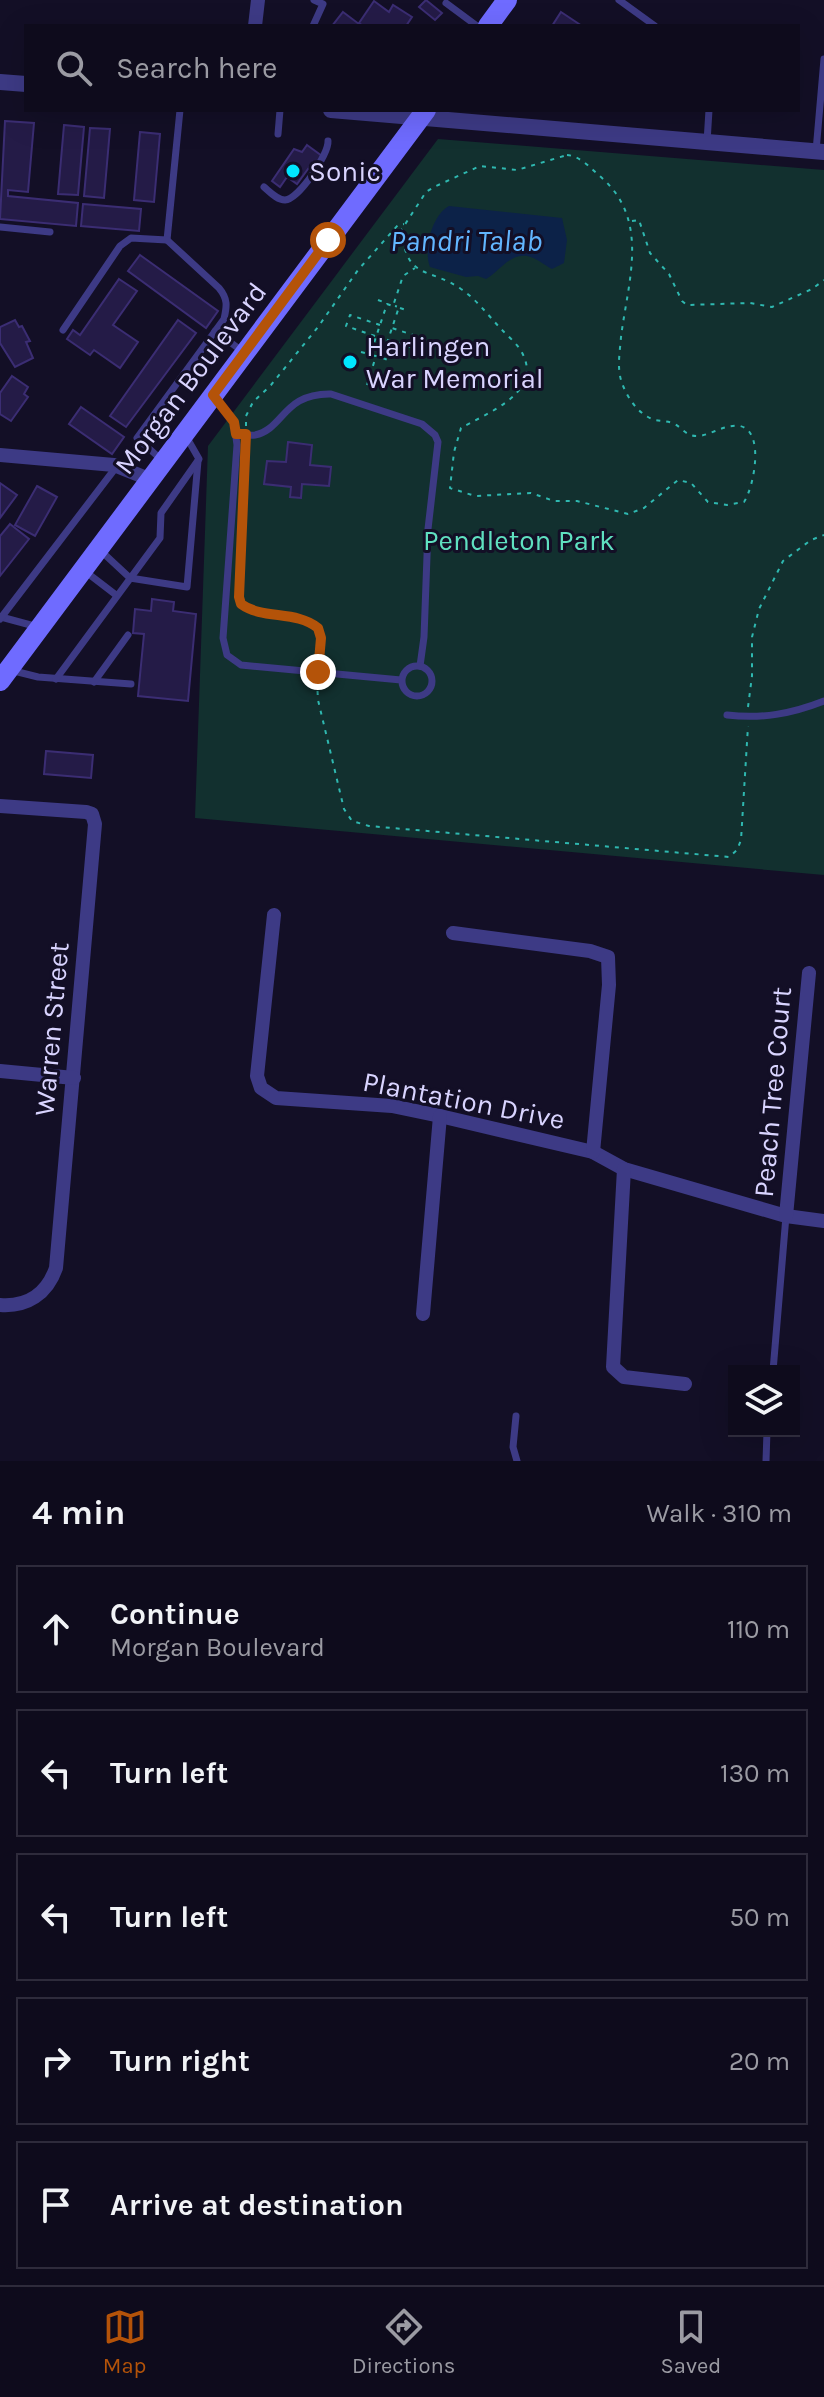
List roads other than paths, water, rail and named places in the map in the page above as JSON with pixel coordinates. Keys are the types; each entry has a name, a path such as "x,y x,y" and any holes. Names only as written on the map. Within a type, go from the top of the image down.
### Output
{"main road":[{"path":"489,24 507,0"},
{"name":"Morgan Boulevard","path":"4,675 423,114"}],"street":[{"path":"255,24 258,0"},
{"path":"0,83 24,84"},
{"path":"367,112 423,114 820,151"},
{"path":"0,455 117,466 149,479"},
{"name":"Warren Street","path":"0,806 86,812 95,818 56,1268 52,1279 37,1296 19,1305 0,1305"},
{"name":"Plantation Drive","path":"274,915 257,1076 261,1088 276,1098 392,1106 440,1116 593,1152 624,1169 786,1216 824,1221"},
{"path":"453,933 590,951 608,957 609,985 593,1152"},
{"name":"Peach Tree Court","path":"786,1216 809,973"},
{"path":"0,1071 74,1078"},
{"path":"423,1314 440,1116"},
{"path":"624,1169 613,1367 624,1377 685,1384"}],"lane":[{"path":"314,0 323,4 314,24"},
{"path":"619,0 652,24"},
{"path":"445,1 474,24"},
{"path":"820,151 824,59"},
{"path":"167,240 180,112"},
{"path":"278,134 280,112"},
{"path":"707,142 709,112"},
{"path":"264,187 280,200 295,196 326,155 328,141"},
{"path":"0,227 50,232"},
{"path":"63,330 120,246 131,238 167,240 226,296 224,319 137,438 163,461"},
{"path":"215,331 244,353"},
{"path":"236,434 255,435 268,429 294,403 317,394 331,394 422,424 435,435 438,442 428,529 420,666"},
{"path":"213,395 234,422 237,445 223,638 227,655 241,665 401,680"},
{"path":"99,548 130,578 187,587 199,459 184,433"},
{"path":"56,679 160,538 161,513 199,459"},
{"path":"40,627 1,618 117,466"},
{"path":"82,569 116,595"},
{"path":"94,682 128,635"},
{"path":"420,666 428,671 432,681 426,694 411,696 403,689 401,680 405,670 420,666"},
{"path":"4,675 131,684"},
{"path":"727,715 748,718 781,715 824,701"},
{"path":"774,1365 786,1216"},
{"path":"516,1416 513,1447 517,1461"},
{"path":"766,1461 767,1437"}],"water":[{"name":"Pandri Talab","path":"449,206 562,218 567,240 564,263 552,269 534,258 515,257 486,279 430,267 430,234 438,217"}],"place":[{"name":"Sonic","path":"293,171"},
{"name":"Harlingen War Memorial","path":"350,362"}],"park label":[{"name":"Pendleton Park","path":"519,540"}]}
